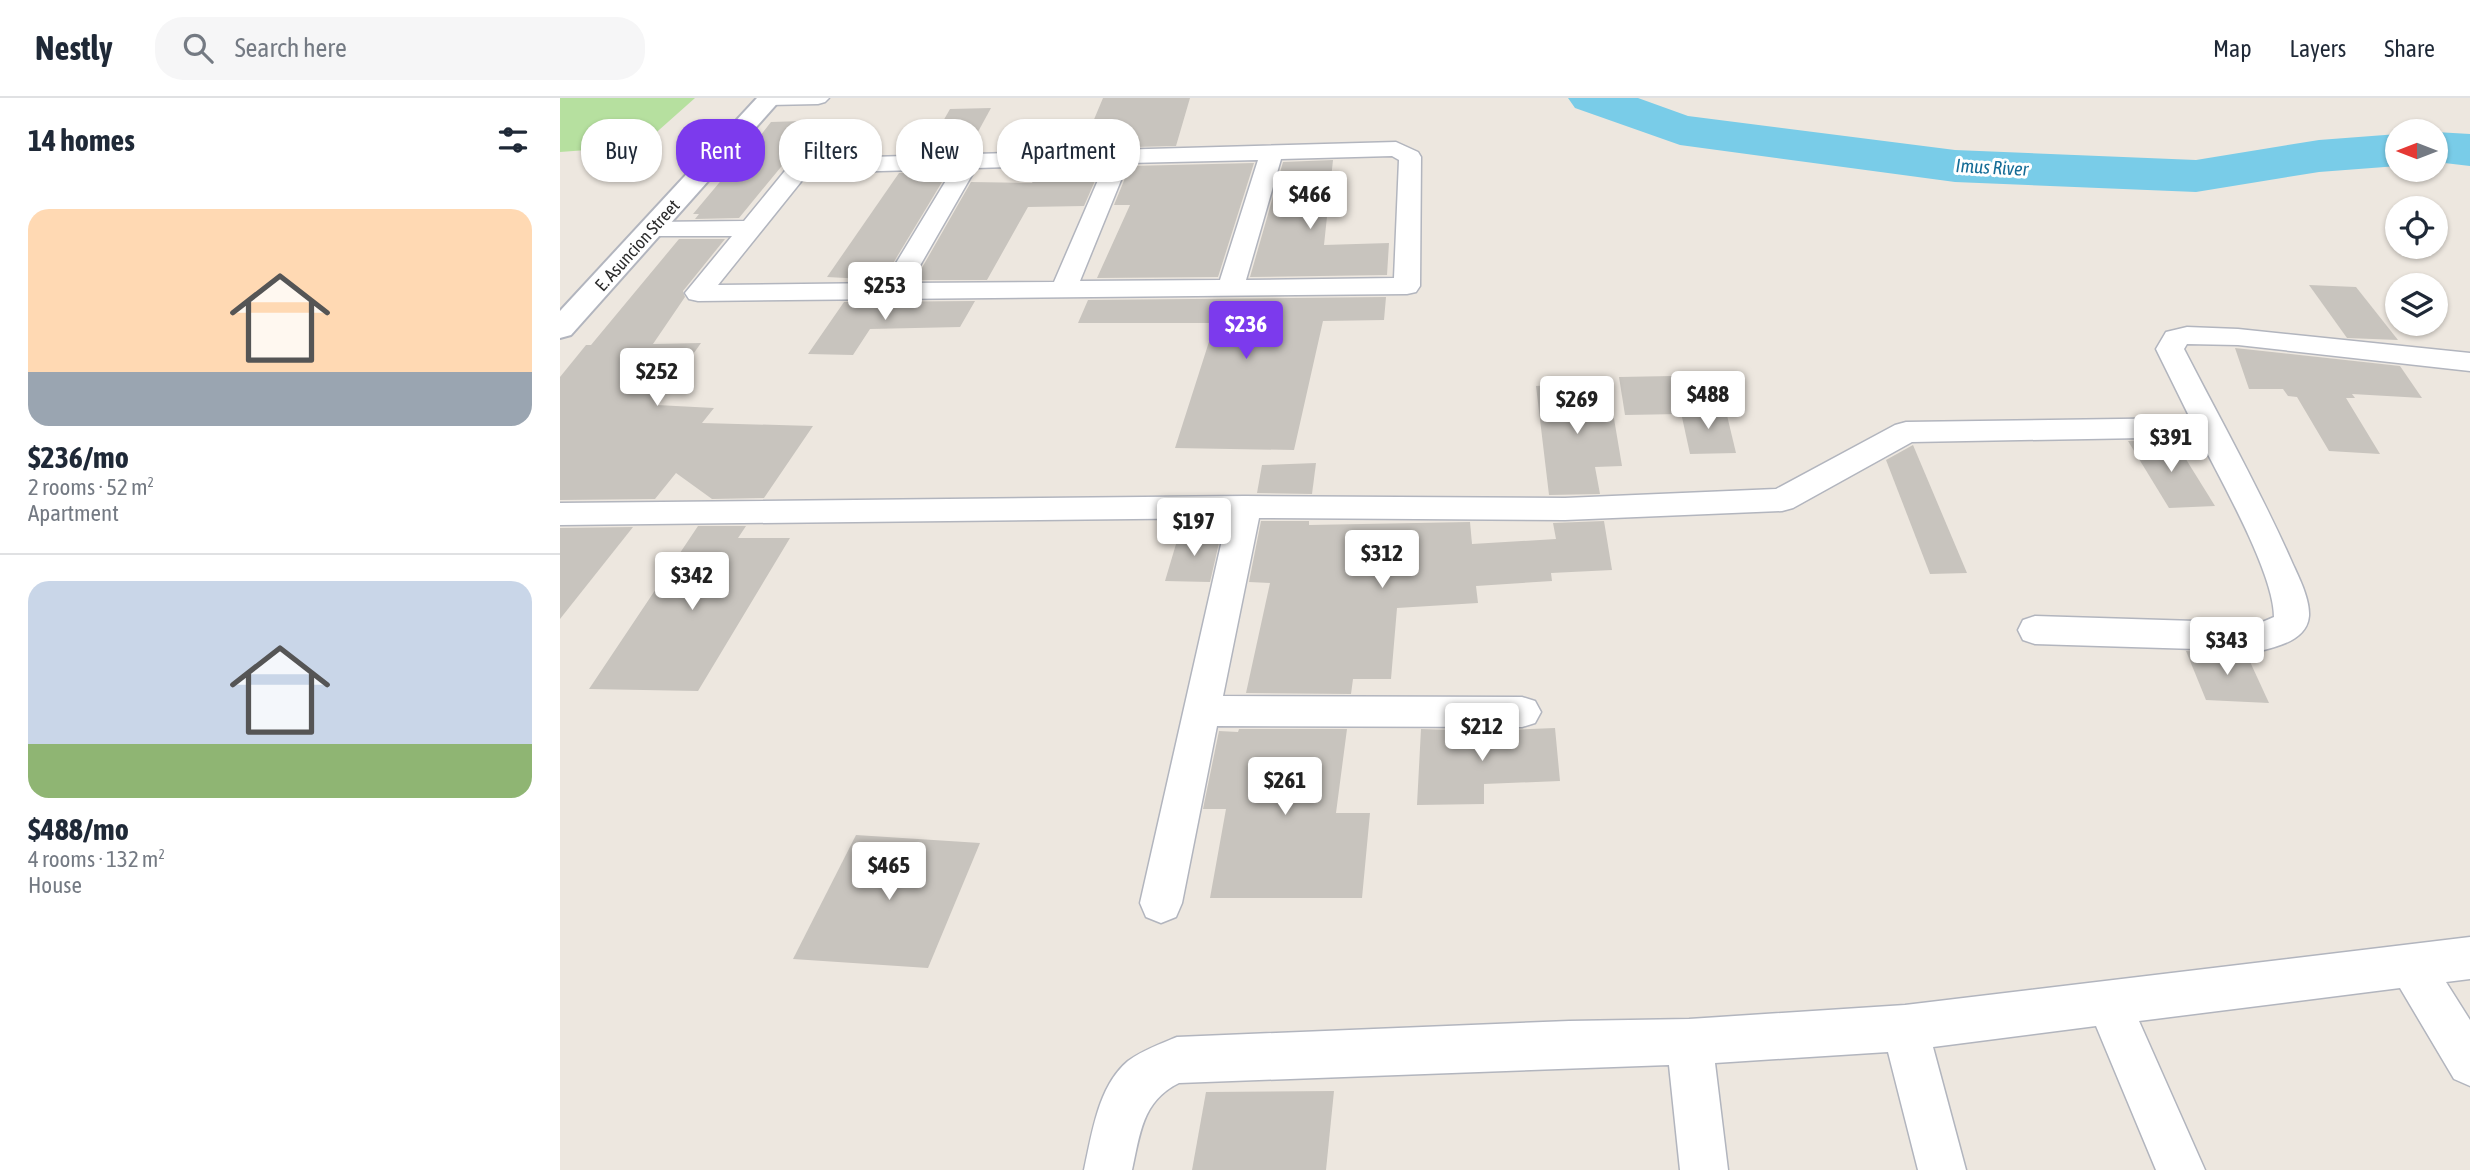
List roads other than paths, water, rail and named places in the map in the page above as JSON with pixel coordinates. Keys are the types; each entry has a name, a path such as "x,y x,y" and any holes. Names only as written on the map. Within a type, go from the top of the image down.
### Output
{"main road":[{"name":"E. Asuncion Street","path":"560,329 769,99"}],"street":[{"path":"769,99 818,98"},
{"path":"896,163 801,166 698,293 1407,286 1410,157 1396,149 1140,156"},
{"path":"1231,287 1271,153"},
{"path":"892,291 957,182"},
{"path":"1064,289 1109,182"},
{"path":"651,229 753,228"},
{"path":"2035,629 2260,637 2276,633 2288,626 2293,614 2280,575 2170,349 2176,338 2187,335 2238,337 2470,362"},
{"path":"560,514 1245,507 1565,509 1782,500 1906,432 2209,427"},
{"path":"1161,904 1245,507"},
{"path":"1200,711 1522,712"},
{"path":"1108,1170 1124,1101 1138,1083 1155,1068 1177,1060 1569,1044 1689,1042 1905,1028 2470,958"},
{"path":"2411,965 2470,1063"},
{"path":"2108,1003 2181,1170"},
{"path":"1905,1028 1942,1170"},
{"path":"1689,1042 1704,1170"}],"waterway":[{"name":"Imus River","path":"1592,98 1680,130 1955,166 2196,176 2319,156 2385,151"},
{"name":"Imus River","path":"2448,148 2470,150"}]}
